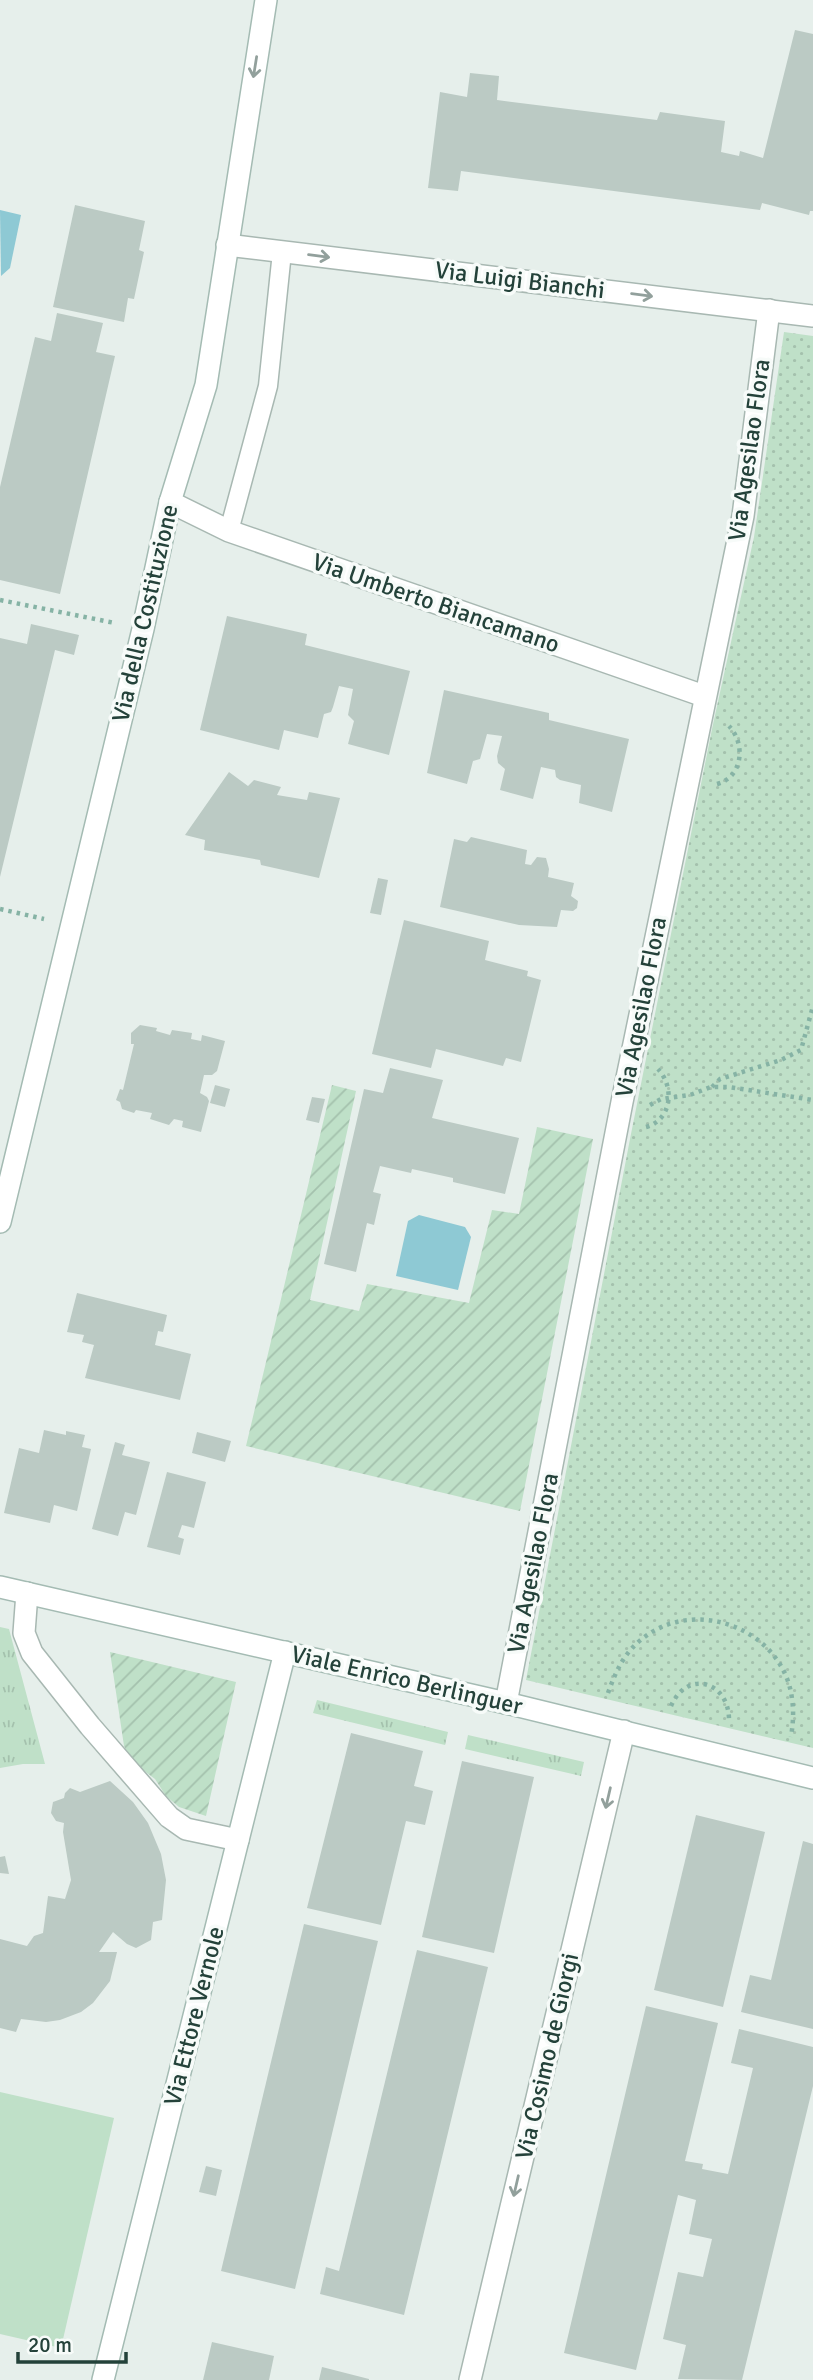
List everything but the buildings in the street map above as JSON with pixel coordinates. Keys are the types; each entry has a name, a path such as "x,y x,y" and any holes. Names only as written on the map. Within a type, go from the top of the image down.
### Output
{"street":[{"name":"Via della Costituzione","path":"0,1222 143,629 170,502 206,386 266,0"},
{"name":"Via Luigi Bianchi","path":"227,245 813,316"},
{"name":"Via Agesilao Flora","path":"506,1703 622,1102 743,516 769,310"},
{"name":"Via Umberto Biancamano","path":"170,502 229,531 704,696"},
{"name":"Viale Enrico Berlinguer","path":"0,1587 506,1703 813,1778"},
{"path":"27,1593 24,1633 32,1653 90,1727 169,1818 186,1829 238,1839"},
{"name":"Via Ettore Vernole","path":"103,2380 285,1652"},
{"name":"Via Cosimo de Giorgi","path":"470,2380 624,1731"}],"lane":[{"path":"229,531 268,386 282,252"}],"path":[{"path":"0,600 143,629"},
{"path":"707,787 723,783 735,771 741,755 739,741 732,728 726,724"},
{"path":"0,909 72,925"},
{"path":"711,1087 720,1079 781,1060 801,1050 813,1006"},
{"path":"635,1130 652,1125 664,1114 669,1098 668,1084 661,1071 655,1067"},
{"path":"622,1102 649,1105 711,1087 738,1088 813,1100"},
{"path":"608,1693 617,1669 628,1652 644,1637 663,1626 683,1620 725,1622 762,1642 776,1658 786,1676 792,1697 791,1737"},
{"path":"671,1706 676,1695 684,1688 708,1684 718,1690 725,1699 729,1720"}],"green space":[{"path":"784,332 813,336 813,1748 526,1680 630,1139 712,729 754,537"},
{"path":"332,1085 356,1091 310,1300 359,1311 367,1284 469,1303 492,1210 519,1214 537,1127 593,1139 520,1511 246,1446"},
{"path":"0,1627 9,1629 45,1764 0,1768"},
{"path":"110,1652 236,1682 206,1816 179,1807 166,1796 155,1779 131,1761 124,1746"},
{"path":"317,1700 448,1732 445,1745 313,1713"},
{"path":"468,1735 584,1762 581,1776 465,1749"},
{"path":"0,2092 114,2118 61,2348 0,2334"}],"water":[{"path":"0,210 21,215 10,268 1,276"},
{"path":"419,1215 465,1227 471,1237 458,1290 396,1276 408,1221"}]}
